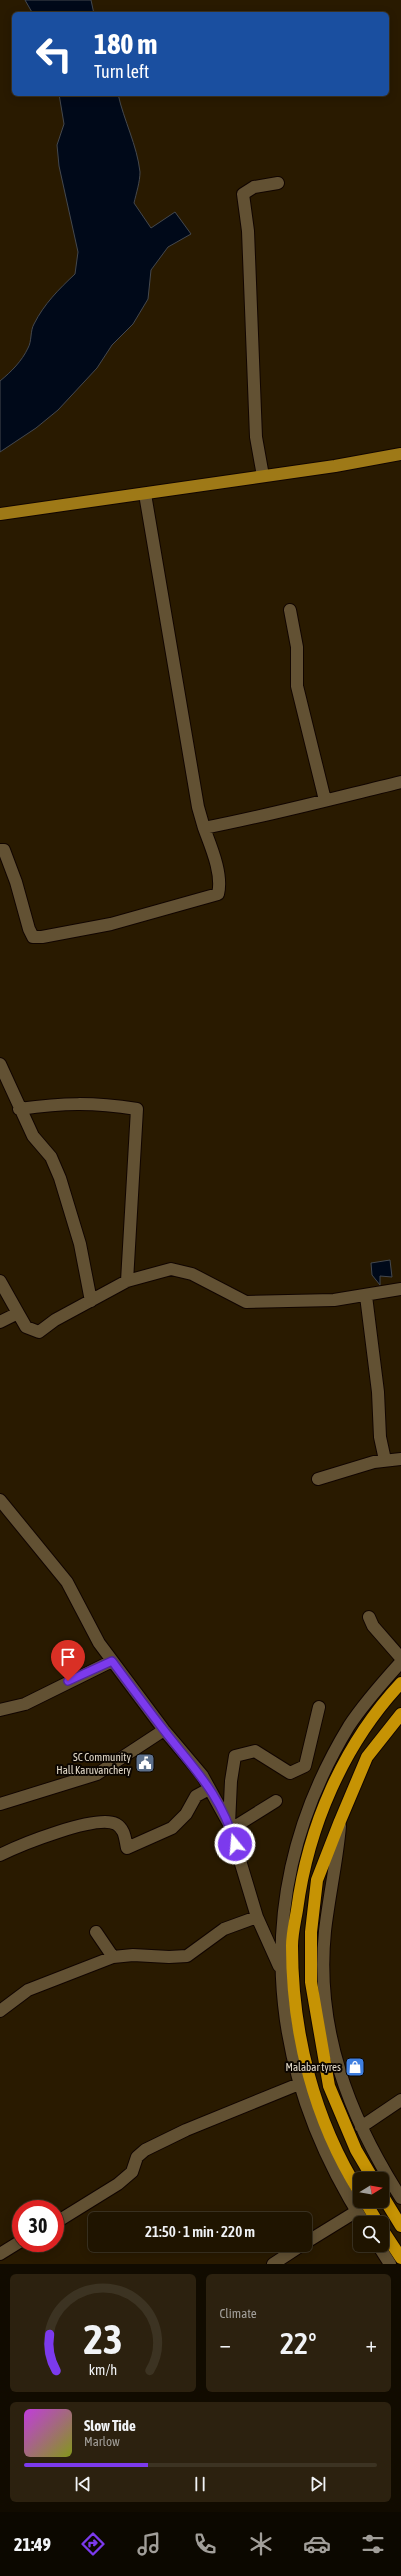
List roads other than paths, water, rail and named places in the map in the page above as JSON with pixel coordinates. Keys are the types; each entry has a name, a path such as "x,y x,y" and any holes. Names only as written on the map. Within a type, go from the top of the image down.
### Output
{"highway":[{"path":"353,2180 327,2130 311,2088 295,1998 292,1945 300,1885 317,1822 339,1771 362,1734 401,1683"},
{"path":"369,2172 356,2150 329,2086 311,1982 311,1932 317,1880 340,1821 367,1757 401,1714"},
{"path":"389,2206 401,2226"},
{"path":"389,2240 401,2258"}],"main road":[{"path":"0,514 145,494 401,454"}],"street":[{"path":"263,476 256,437 248,231 244,194 254,187 278,183"},
{"path":"0,850 4,850 10,862 29,929 33,937 42,937 111,924 218,894 220,888 214,859 198,807 145,494"},
{"path":"290,610 297,647 297,686 325,800"},
{"path":"204,828 274,815 325,800 342,798 401,782"},
{"path":"0,1064 18,1109 33,1136 51,1157 60,1178 80,1244 91,1301"},
{"path":"18,1109 67,1102 103,1104 137,1109 127,1281"},
{"path":"0,1281 26,1327 39,1332 55,1320 127,1281 171,1269 192,1274 246,1302 334,1300 366,1296 401,1289"},
{"path":"366,1296 378,1392 380,1437 385,1460"},
{"path":"0,1322 18,1313"},
{"path":"318,1479 385,1460 401,1459"},
{"path":"0,1500 66,1582 80,1610 112,1661 164,1730 202,1775 230,1827 257,1917 281,1971"},
{"path":"369,1617 373,1626 401,1658"},
{"path":"0,1710 25,1704 112,1661"},
{"path":"359,2216 323,2151 299,2084 285,2011 281,1971 281,1919 291,1870 305,1819 326,1769 350,1725 401,1662"},
{"path":"230,1827 230,1781 235,1756 255,1751 290,1773 305,1766 319,1707"},
{"path":"0,1804 97,1774 164,1730"},
{"path":"0,1855 88,1822 115,1824 124,1831 127,1848 172,1828 186,1814 196,1796 209,1790"},
{"path":"230,1827 276,1801"},
{"path":"340,1821 336,1867 325,1931 323,1982 328,2024 340,2073 361,2127 401,2198"},
{"path":"0,2011 28,1990 113,1957 133,1955 169,1957 187,1956 224,1929 257,1917"},
{"path":"96,1932 113,1957"},
{"path":"64,2217 118,2184 132,2172 137,2157 145,2150 186,2130 299,2084"},
{"path":"361,2127 401,2100"},
{"path":"312,2239 356,2211"},
{"path":"0,2254 12,2247"},
{"path":"273,2264 291,2252"},
{"path":"382,2252 390,2264"}],"water":[{"path":"25,0 91,0 94,12 32,12"},
{"path":"59,96 119,96 136,152 140,172 139,184 134,203 151,228 175,212 191,234 168,247 151,270 148,299 133,324 112,345 97,368 58,410 36,428 0,452 0,381 16,366 26,353 33,327 42,310 75,274 78,252 59,166 57,145 64,124"},
{"path":"390,1260 392,1277 380,1276 380,1285 372,1275 371,1263"}],"place":[{"name":"SC Community Hall Karuvanchery","path":"145,1763"},
{"name":"Malabar tyres","path":"355,2067"}]}
